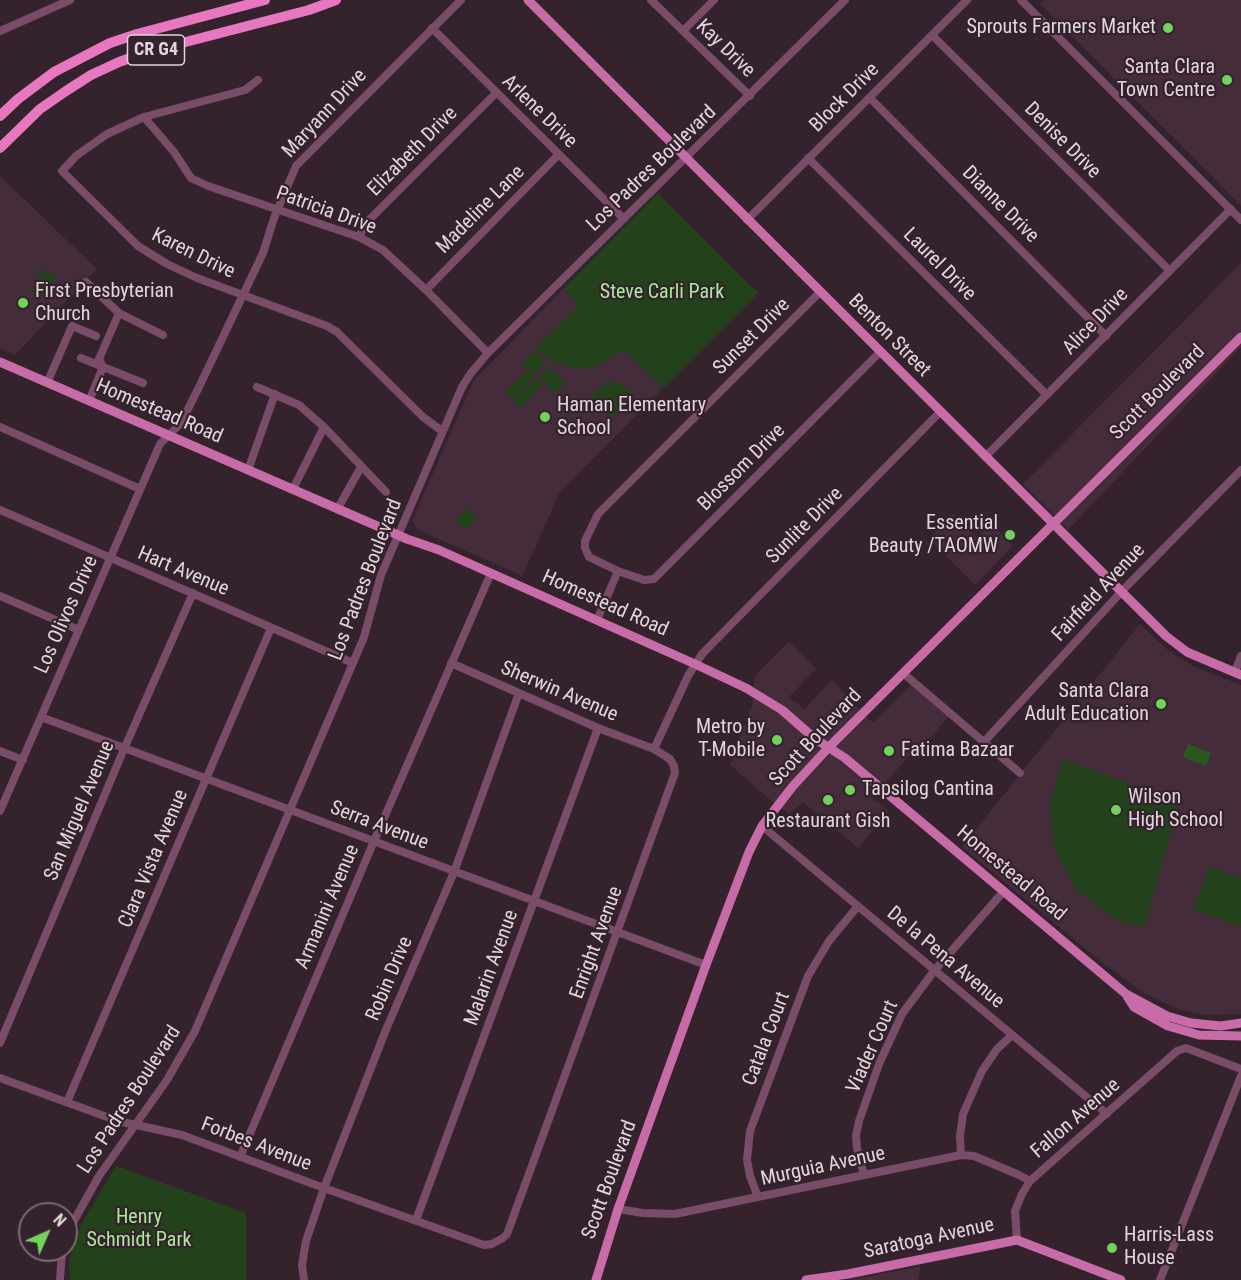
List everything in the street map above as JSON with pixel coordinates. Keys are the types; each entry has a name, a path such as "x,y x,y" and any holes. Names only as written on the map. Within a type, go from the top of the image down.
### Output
{"highway":[{"name":"CR G4","path":"0,116 48,77 110,43 265,0"},
{"name":"CR G4","path":"0,148 17,130 57,97 91,75 119,62 147,52 309,10 336,0"}],"main road":[{"name":"Benton Street","path":"528,0 685,159 1176,644 1187,652 1238,674"},
{"name":"Scott Boulevard","path":"596,1280 618,1209 706,965 749,852 762,826 793,786 829,747 1239,342"},
{"name":"Homestead Road","path":"0,362 491,573 696,664 762,698 845,758 1126,994 1167,1016 1191,1023 1221,1026 1241,1023"},
{"name":"Homestead Road","path":"1126,994 1134,1007 1168,1026 1199,1035 1241,1036"},
{"name":"Saratoga Avenue","path":"806,1280 844,1277 1017,1240"},
{"path":"1017,1240 1121,1280"}],"street":[{"path":"0,31 70,0"},
{"name":"Maryann Drive","path":"170,436 182,423 263,253 277,210 296,166 461,0"},
{"name":"Kay Drive","path":"651,0 750,96"},
{"path":"683,31 714,0"},
{"name":"Los Padres Boulevard","path":"78,1214 99,1176 172,1073 195,1031 364,637 381,575 462,387 488,354 845,0"},
{"name":"Block Drive","path":"747,220 967,0"},
{"path":"1021,0 1241,220"},
{"name":"Arlene Drive","path":"432,28 624,219"},
{"name":"Denise Drive","path":"932,35 1169,270"},
{"name":"Karen Drive","path":"258,80 245,90 144,117 106,134 76,156 62,171 138,246 177,269 242,296 327,326 337,332 423,417 442,431"},
{"name":"Elizabeth Drive","path":"359,237 366,223 496,93"},
{"name":"Dianne Drive","path":"870,98 1106,336"},
{"name":"Patricia Drive","path":"144,117 174,152 191,178 359,237 383,250 426,290 488,354"},
{"name":"Madeline Lane","path":"426,290 559,154"},
{"name":"Laurel Drive","path":"808,159 1047,395"},
{"name":"Alice Drive","path":"985,457 1231,209"},
{"path":"86,282 119,313 163,334"},
{"name":"Sunset Drive","path":"618,571 589,557 585,548 587,535 598,514 820,292"},
{"path":"104,367 99,359 119,313"},
{"path":"47,383 72,326 96,336"},
{"name":"Blossom Drive","path":"618,571 644,580 654,579 659,575 880,352"},
{"path":"81,357 143,383"},
{"path":"89,401 104,367"},
{"path":"257,387 299,405 324,427 386,492"},
{"path":"248,470 276,394"},
{"name":"Sunlite Drive","path":"696,664 710,646 940,412"},
{"path":"0,427 140,489"},
{"path":"293,489 324,427"},
{"name":"Los Olivos Drive","path":"0,811 160,444 170,436"},
{"path":"339,508 361,467"},
{"name":"Fairfield Avenue","path":"984,742 1122,591 1241,470"},
{"name":"Hart Avenue","path":"0,510 353,663"},
{"path":"597,620 618,571"},
{"name":"Armanini Avenue","path":"240,1157 491,573"},
{"name":"San Miguel Avenue","path":"0,1043 124,749 193,593"},
{"path":"0,597 79,630"},
{"name":"Clara Vista Avenue","path":"67,1102 271,628"},
{"path":"1238,674 1241,656"},
{"name":"Sherwin Avenue","path":"452,663 598,728 654,749"},
{"path":"654,749 680,692 696,664"},
{"path":"903,673 1020,773"},
{"name":"Robin Drive","path":"304,1280 302,1265 306,1241 324,1188 385,1032 454,872 519,693"},
{"name":"Serra Avenue","path":"41,717 706,965"},
{"name":"Malarin Avenue","path":"416,1221 598,728"},
{"name":"Enright Avenue","path":"499,1241 507,1234 674,779 674,766 670,759 654,749"},
{"path":"0,751 23,760"},
{"name":"De la Pena Avenue","path":"762,826 1107,1114"},
{"name":"Viader Court","path":"864,1175 856,1135 879,1064 902,1014 934,971 1004,891"},
{"name":"Catala Court","path":"758,1197 747,1160 750,1131 808,976 829,941 858,906"},
{"path":"961,1155 960,1136 963,1114 982,1071 997,1049 1012,1035"},
{"name":"Fallon Avenue","path":"1017,1240 1015,1211 1030,1181 1177,1051 1183,1048 1192,1050 1241,1069"},
{"path":"1160,1280 1241,1076"},
{"name":"Forbes Avenue","path":"0,1078 135,1125 182,1135 484,1245 499,1241"},
{"name":"Murguia Avenue","path":"618,1209 659,1215 675,1214 961,1155 974,1156 1030,1181"},
{"path":"60,1280 61,1262"}],"shaded area":[{"name":"Santa Clara Town Centre","path":"1044,0 1241,0 1241,206 1040,4"},
{"path":"0,176 97,269 15,355 0,348"},
{"path":"1241,263 1241,347 1068,530 1023,484"},
{"name":"Haman Elementary School","path":"564,288 579,306 663,388 560,492 522,577 418,530 412,521 474,380"},
{"path":"953,514 977,537 991,524 1013,546 975,585 929,539"},
{"name":"Wilson High School","path":"1140,624 1170,652 1193,666 1241,685 1241,1014 1205,1015 1186,1011 1142,992 1100,961 962,847"},
{"path":"789,642 816,669 789,697 804,709 832,680 873,723 911,685 949,716 921,749 917,747 872,798 889,811 858,848 803,802 789,814 730,765 752,705 755,676"},
{"path":"1188,744 1211,753 1206,766 1183,757"},
{"path":"921,1266 918,1280 849,1280"}],"green space":[{"name":"Steve Carli Park","path":"658,193 758,293 663,388 623,349 604,363 586,368 576,369 553,363 535,348 579,306 564,288"},
{"path":"41,269 56,276 46,298 31,292"},
{"path":"534,351 546,363 534,375 522,363"},
{"path":"549,367 566,383 555,394 538,378"},
{"path":"527,370 534,377 512,400 505,393"},
{"path":"535,379 542,386 520,408 513,401"},
{"path":"606,381 621,383 635,397 611,420 589,398"},
{"path":"467,508 477,518 465,530 455,520"},
{"path":"1062,759 1179,802 1145,927 1119,921 1076,891 1055,850 1049,810"},
{"path":"1209,866 1241,878 1241,927 1193,910"},
{"name":"Henry Schmidt Park","path":"116,1166 246,1213 246,1280 70,1280 69,1262 78,1262 78,1232"}],"place":[{"name":"Sprouts Farmers Market","path":"1168,28"},
{"name":"Santa Clara Town Centre","path":"1227,80"},
{"name":"First Presbyterian Church","path":"23,303"},
{"name":"Haman Elementary School","path":"545,417"},
{"name":"Essential Beauty /TAOMW","path":"1010,535"},
{"name":"Santa Clara Adult Education","path":"1161,704"},
{"name":"Metro by T-Mobile","path":"777,740"},
{"name":"Fatima Bazaar","path":"889,751"},
{"name":"Tapsilog Cantina","path":"850,790"},
{"name":"Restaurant Gish","path":"828,800"},
{"name":"Wilson High School","path":"1116,810"},
{"name":"Harris-Lass House","path":"1112,1248"}]}
